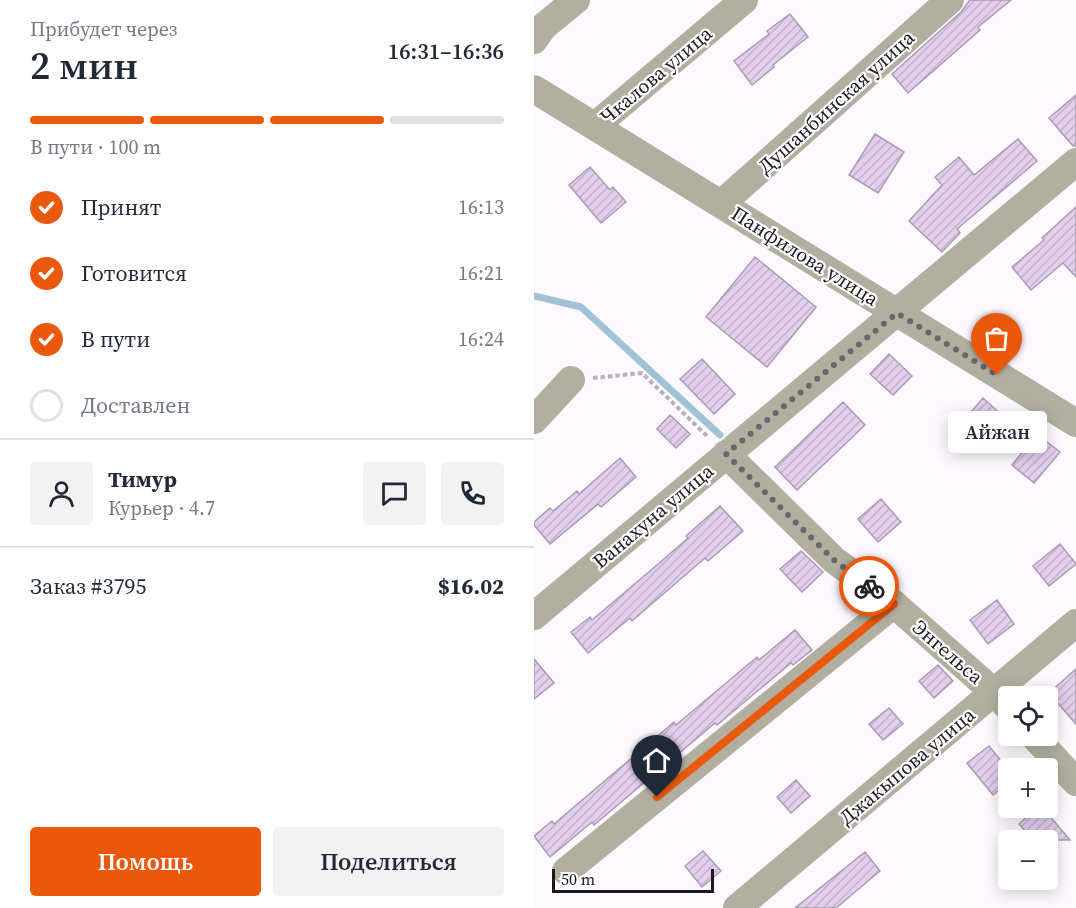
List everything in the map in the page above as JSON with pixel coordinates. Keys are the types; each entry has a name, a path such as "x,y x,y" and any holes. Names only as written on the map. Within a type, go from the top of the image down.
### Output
{"street":[{"path":"534,40 543,27 576,0"},
{"name":"Чкалова улица","path":"595,126 744,0"},
{"name":"Душанбинская улица","path":"721,204 950,0"},
{"name":"Панфилова улица","path":"534,89 1076,423"},
{"name":"Ванахуна улица","path":"534,616 1076,162"},
{"path":"534,420 571,380"},
{"name":"Энгельса","path":"726,454 834,560 894,604 998,697"},
{"path":"566,872 894,604"},
{"name":"Джакыпова улица","path":"1015,686 1076,623"},
{"name":"Джакыпова улица","path":"737,908 998,702"},
{"path":"1043,746 1076,782"}],"path":[{"path":"571,380 642,373 726,454"}],"building":[{"path":"970,0 1011,0 978,27 980,30 908,93 892,74 961,12"},
{"path":"790,14 808,37 752,85 734,61 769,34 767,31"},
{"path":"1076,95 1076,146 1073,146 1049,118"},
{"path":"875,134 904,152 878,193 849,175"},
{"path":"1018,139 1037,161 957,229 960,233 942,252 909,221 942,185 935,177 959,157 974,175"},
{"path":"590,167 610,190 613,187 626,202 601,223 569,185"},
{"path":"1076,207 1076,277 1063,263 1031,290 1012,267 1044,240 1042,238"},
{"path":"755,257 816,307 767,367 706,317"},
{"path":"889,354 912,376 893,395 870,374"},
{"path":"702,359 735,394 714,414 680,379"},
{"path":"983,398 1005,418 981,445 959,426"},
{"path":"843,402 865,425 797,490 775,467"},
{"path":"670,415 690,434 676,448 657,429"},
{"path":"1037,434 1060,452 1034,483 1012,465"},
{"path":"620,458 636,477 601,507 598,504 550,544 534,522 550,508 553,511 577,491 579,494"},
{"path":"881,499 901,522 878,542 858,519"},
{"path":"720,506 743,531 708,561 705,558 632,621 630,618 588,653 571,632 590,617 592,620 688,538 686,536"},
{"path":"1060,544 1076,564 1049,586 1033,566"},
{"path":"801,551 823,572 802,592 780,569"},
{"path":"997,600 1014,624 988,644 970,620"},
{"path":"795,630 812,650 793,665 791,663 717,725 715,723 594,825 592,822 550,857 534,836 552,821 554,824 674,722 676,725 757,657 759,660"},
{"path":"534,659 554,683 534,699"},
{"path":"938,665 953,681 934,698 919,681"},
{"path":"1076,669 1076,724 1058,703 1057,686"},
{"path":"889,708 903,724 883,740 869,724"},
{"path":"989,746 999,758 998,791 993,795 967,763"},
{"path":"796,780 810,796 791,813 777,797"},
{"path":"1026,818 1051,818 1070,840 1058,840 1058,830 1024,830 1019,824"},
{"path":"703,851 721,871 702,887 685,866"},
{"path":"865,852 880,871 836,908 795,908"}],"waterway":[{"path":"534,296 581,307 720,435"}],"way so far":[{"path":"869,586 834,560 726,454 897,313 997,375"}],"place":[{"name":"Айжан","path":"997,375"}],"route":[{"path":"657,797 894,604 869,586"}]}
